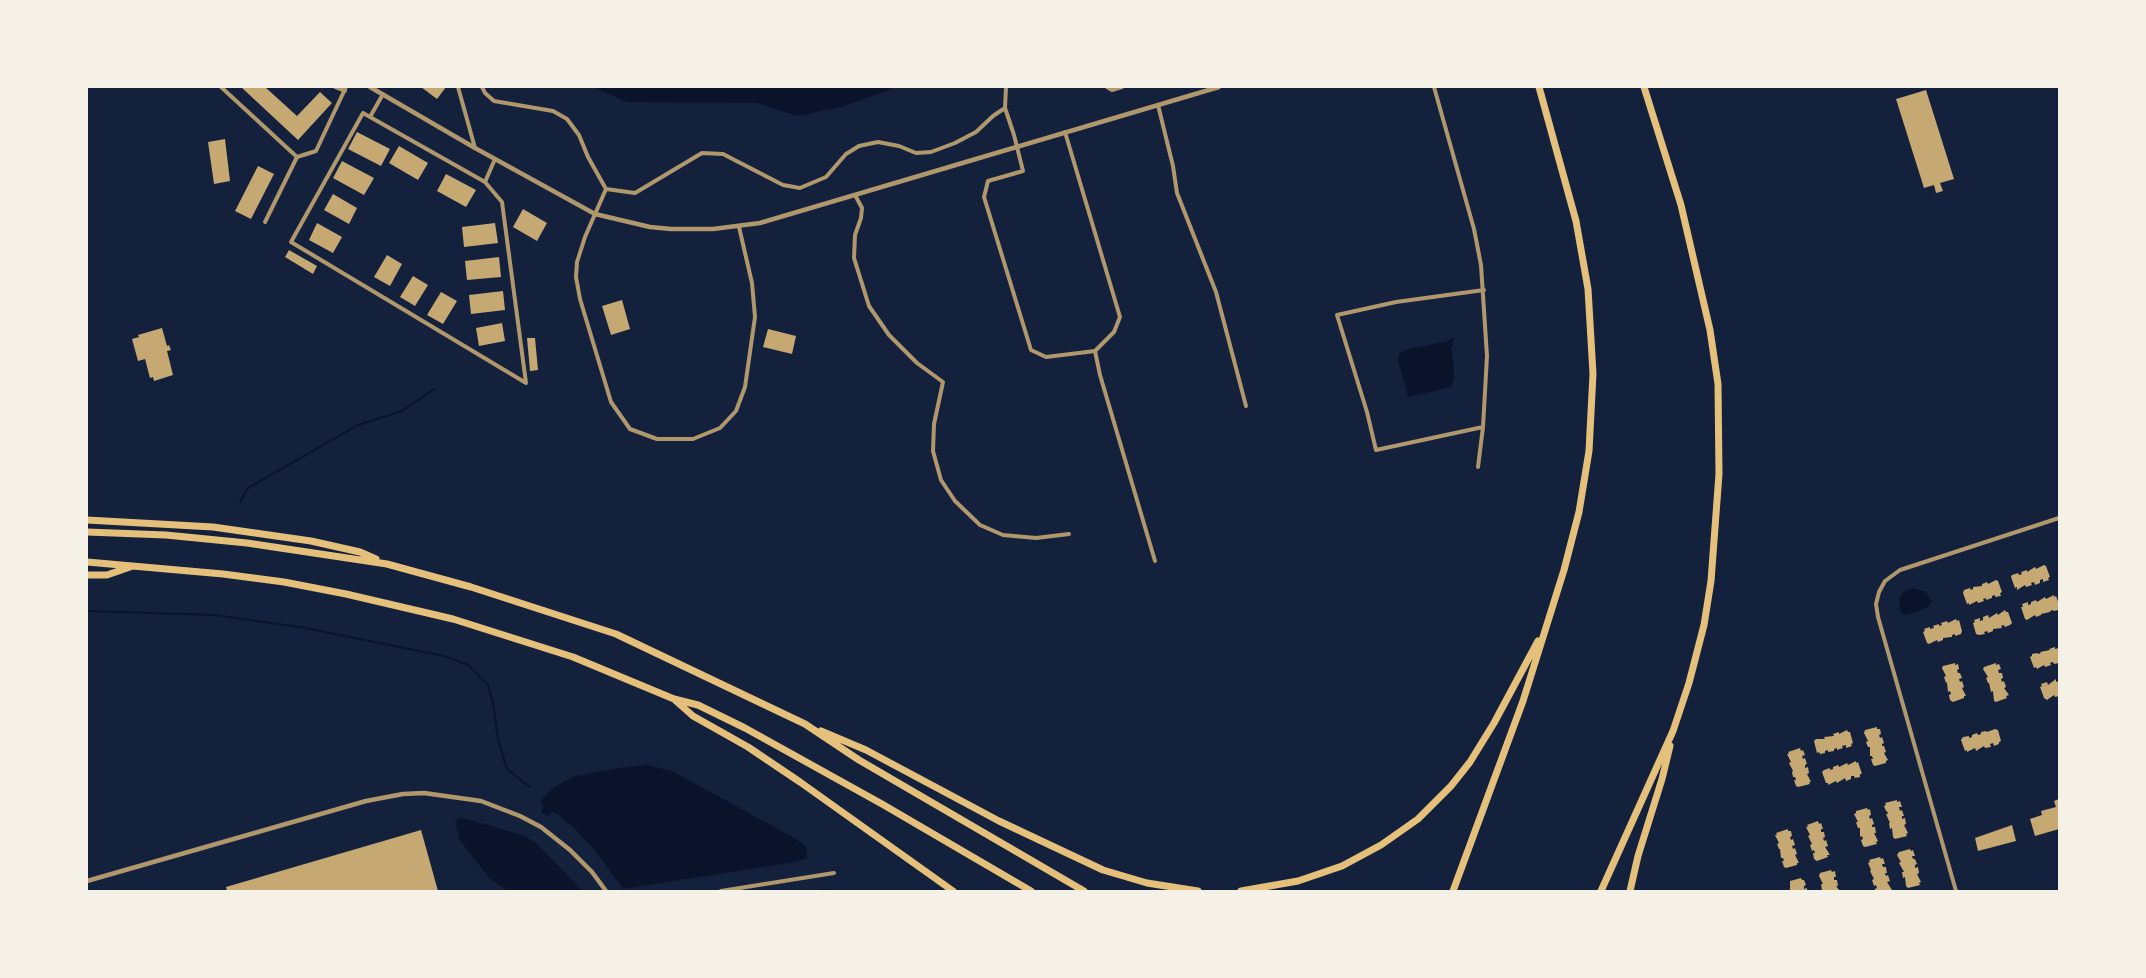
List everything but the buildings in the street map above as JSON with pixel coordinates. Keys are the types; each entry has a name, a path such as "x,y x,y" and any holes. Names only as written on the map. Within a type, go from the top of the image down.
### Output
{"highway":[{"path":"1453,891 1523,701 1564,570 1579,512 1589,451 1593,374 1590,306 1580,239 1539,87"},
{"path":"1630,891 1638,856 1662,779 1673,731 1697,655 1714,565 1719,474 1718,384 1710,330 1681,205 1644,87"},
{"path":"87,520 213,527 310,541 360,552 387,564"},
{"path":"87,532 166,535 247,543 387,564 471,586 616,634 805,724 866,750 999,821 1103,870 1148,884 1198,891"},
{"path":"87,562 223,574 284,582 367,598 438,615 573,657 674,699 698,705 779,746 1031,891"},
{"path":"87,575 107,574 132,566"},
{"path":"1241,891 1298,881 1342,866 1381,845 1418,819 1451,786 1479,749 1545,628"},
{"path":"674,699 693,716 748,747 953,891"},
{"path":"805,724 859,760 1084,891"},
{"path":"1600,891 1673,731"}],"street":[{"path":"221,87 297,157"},
{"path":"265,222 297,157 316,151 345,89 335,87"},
{"path":"370,87 594,214 630,223 671,229 713,229 760,223 1219,87"},
{"path":"458,87 475,148"},
{"path":"482,87 488,97 494,101 554,111 567,119 579,135 606,189"},
{"path":"1006,87 1005,108 1023,171 988,181 984,197 1031,350 1046,357 1095,351 1114,332 1120,317 1065,132"},
{"path":"1107,87 1112,90 1122,87"},
{"path":"1434,87 1474,229 1484,290 1487,356 1478,467"},
{"path":"370,117 382,94"},
{"path":"1158,105 1177,193 1216,292 1246,406"},
{"path":"606,189 635,193 702,153 723,154 783,184 800,188 826,177 846,154 860,146 878,142 899,146 916,153 931,152 976,132 1005,108"},
{"path":"363,113 485,182 502,202 526,383 291,242 363,113"},
{"path":"485,182 495,159"},
{"path":"606,189 594,214 577,262 576,277 580,299 613,405 630,429 657,439 693,440 720,428 736,411 745,387 755,317 752,283 739,227"},
{"path":"855,195 862,208 855,235 854,258 869,306 889,335 917,363 943,382 934,424 933,450 942,480 955,501 980,525 1003,535 1036,538 1069,534"},
{"path":"1483,427 1376,450 1367,412 1337,315 1396,302 1484,290"},
{"path":"1095,351 1155,561"},
{"path":"1956,891 1878,617 1876,604 1878,593 1885,581 1900,570 2059,518"},
{"path":"87,881 366,801 403,794 424,793 481,801 541,827 570,850 592,872 606,891"},
{"path":"722,891 834,873"}],"water":[{"path":"594,87 892,87 842,107 797,116 757,103 626,102"},
{"path":"1455,338 1451,348 1454,378 1451,387 1408,397 1398,360 1399,354 1405,350"},
{"path":"1913,588 1926,592 1932,602 1920,611 1902,614 1899,607 1900,597 1905,591"},
{"path":"648,765 672,771 796,839 807,848 807,858 795,862 623,889 593,848 573,827 556,813 552,812 548,816 541,812 543,807 541,800 554,787 575,776"},
{"path":"460,817 525,836 537,844 583,891 507,891 489,878 459,839 455,821"}],"waterway":[{"path":"240,502 248,488 358,425 402,411 434,389"},
{"path":"87,611 214,615 300,627 444,656 468,665 488,685 498,739 507,769 530,787"},
{"path":"817,891 831,890"}]}
